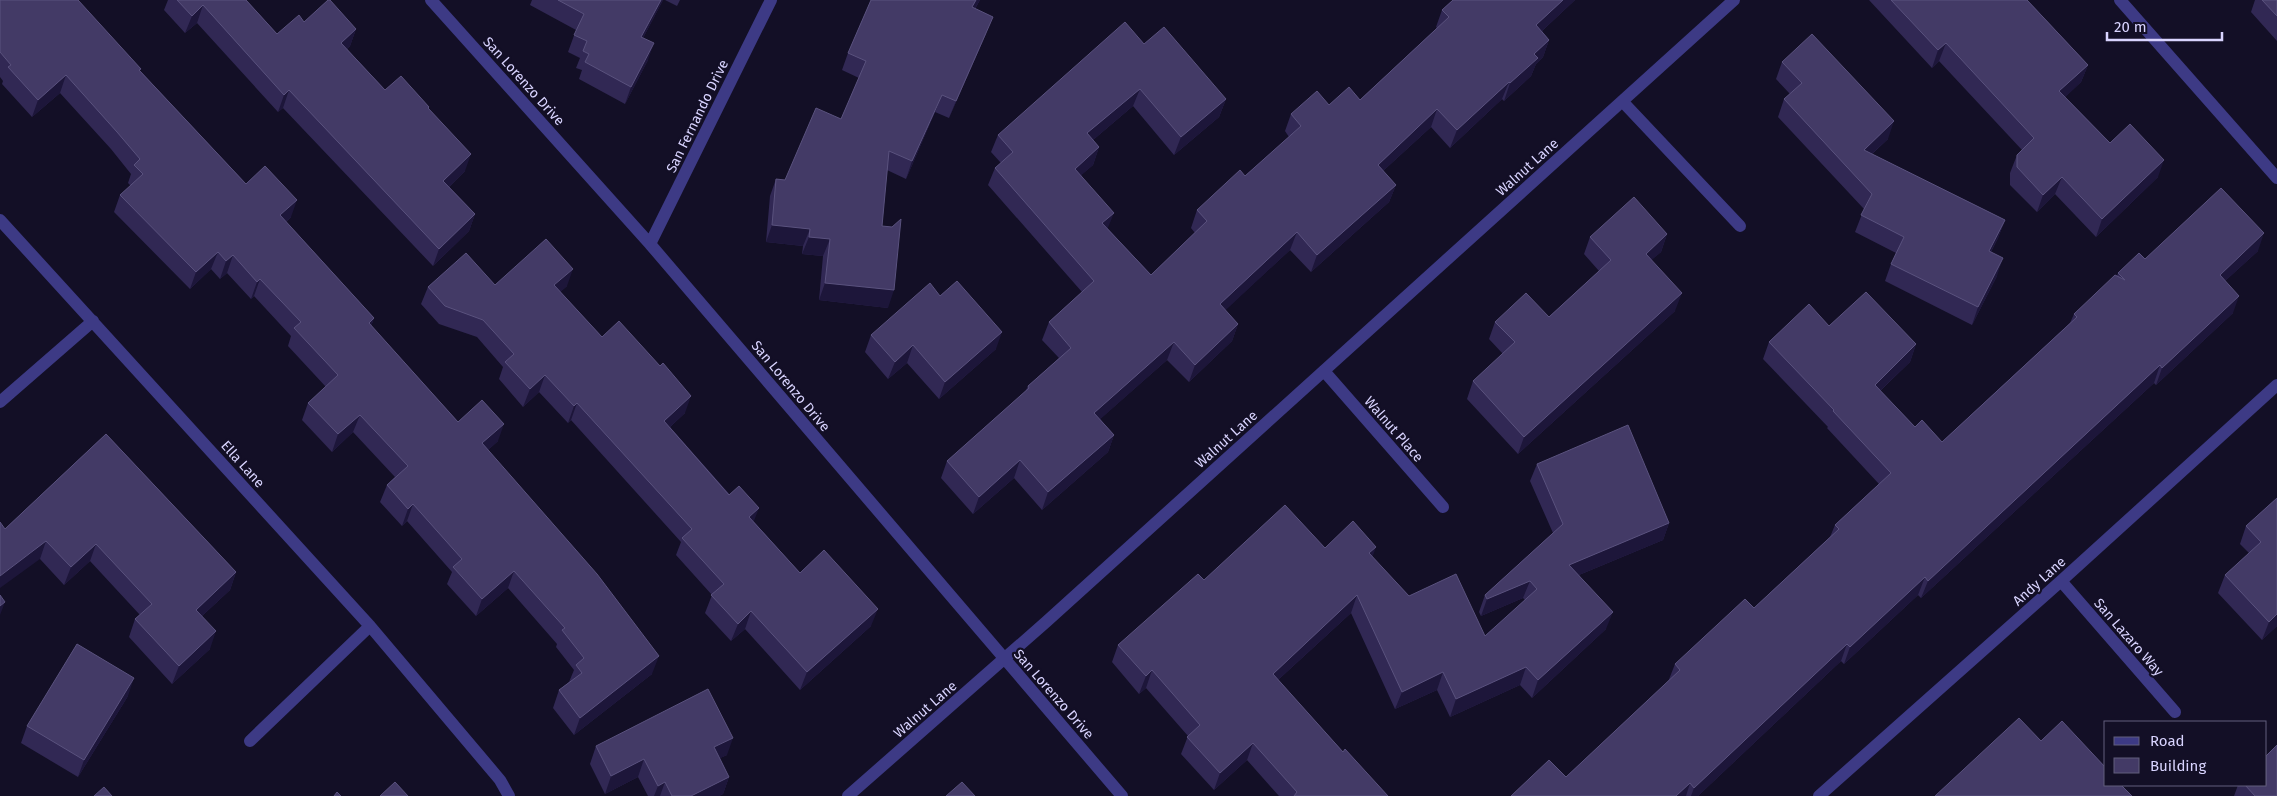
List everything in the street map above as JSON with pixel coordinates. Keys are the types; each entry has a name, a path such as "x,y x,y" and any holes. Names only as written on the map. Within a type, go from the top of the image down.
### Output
{"street":[{"name":"San Lorenzo Drive","path":"431,0 650,244 1122,796"},
{"name":"San Fernando Drive","path":"650,244 771,0"},
{"name":"Walnut Lane","path":"848,796 1004,659 1734,0"},
{"path":"2120,0 2277,178"},
{"path":"1622,101 1740,226"},
{"name":"Ella Lane","path":"0,220 370,626 500,780 509,796"},
{"path":"0,402 94,321"},
{"name":"Walnut Place","path":"1324,371 1443,507"},
{"name":"Andy Lane","path":"1819,796 2061,581 2277,385"},
{"name":"San Lazaro Way","path":"2061,581 2175,712"},
{"path":"250,741 370,626"}],"building":[{"path":"0,0 78,0 141,69 139,70 246,184 265,166 297,200 280,215 374,318 369,323 458,422 482,400 504,424 482,443 597,574 659,656 580,718 559,690 582,673 576,665 584,658 562,630 565,628 514,571 482,599 453,567 462,559 413,504 408,509 387,485 408,466 360,415 338,434 308,403 338,375 294,328 301,322 260,279 257,282 233,255 226,261 218,252 196,272 120,195 143,174 134,165 140,159 66,75 38,100 8,67 11,65 0,52"},
{"path":"177,0 246,0 277,34 299,15 304,22 330,0 356,29 341,43 385,90 401,76 471,154 443,181 475,214 439,249 289,90 284,95 203,5 192,16"},
{"path":"558,0 661,0 641,37 654,43 631,87 585,62 589,54 583,51 587,41 574,35 584,14"},
{"path":"871,0 976,0 972,7 993,17 956,101 942,95 912,161 889,151 882,226 892,227 901,219 894,290 825,283 830,239 809,237 810,229 772,225 776,179 785,180 816,108 841,119 866,61 848,53"},
{"path":"1453,0 1563,0 1536,25 1549,40 1534,54 1538,58 1510,83 1457,130 1437,109 1378,165 1396,185 1317,255 1297,232 1220,304 1238,324 1195,365 1174,342 1094,413 1114,435 1048,492 1020,460 979,497 947,461 1071,348 1049,322 1094,281 995,168 1013,152 998,135 1125,22 1144,44 1164,27 1226,99 1181,137 1140,89 1087,133 1099,147 1075,169 1114,213 1102,223 1151,275 1207,221 1197,210 1240,170 1245,176 1301,126 1291,114 1317,91 1329,105 1349,87 1360,100 1449,17 1442,10"},
{"path":"1891,0 2027,0 2088,65 2059,91 2110,143 2130,124 2164,160 2102,219 2062,177 2043,195 2017,167 2017,155 2034,138 1946,43 1938,50"},
{"path":"2262,0 2277,0 2277,16"},
{"path":"1812,34 1894,121 1864,150 2005,220 1989,251 2003,258 1978,307 1891,264 1904,237 1861,215 1872,194 1784,99 1802,83 1782,62"},
{"path":"2221,188 2264,233 2220,275 2239,296 2162,368 2160,365 1928,581 1925,577 1850,647 1847,644 1694,788 1690,783 1676,796 1511,796 1549,760 1566,777 1680,670 1675,664 1745,599 1754,608 1839,529 1835,525 1891,473 1769,342 1809,304 1829,326 1866,292 1916,344 1875,385 1915,427 1922,420 1942,442 2077,317 2074,314 2115,275 2125,280 2118,273 2139,253 2145,259"},
{"path":"1634,197 1667,234 1646,254 1682,293 1524,437 1473,381 1515,342 1495,322 1526,293 1549,317 1611,260 1590,237"},
{"path":"546,239 573,269 554,285 602,337 619,321 660,366 663,363 691,396 664,421 729,495 739,486 759,508 749,517 800,573 824,550 878,609 807,672 751,611 738,624 711,595 724,584 682,538 692,529 577,403 574,406 545,375 530,389 505,362 514,354 483,320 445,306 428,287 466,253 495,285"},
{"path":"957,281 1002,332 945,382 913,345 895,362 871,335 930,283 940,296"},
{"path":"1628,425 1669,523 1569,565 1613,612 1538,680 1526,667 1456,699 1443,672 1402,692 1357,595 1273,674 1343,752 1345,749 1388,796 1294,796 1297,792 1253,743 1220,773 1187,737 1200,725 1152,670 1146,676 1118,645 1198,574 1204,580 1285,505 1325,548 1353,521 1376,547 1369,553 1409,596 1456,574 1485,636 1537,589 1530,581 1487,599 1485,595 1563,524 1537,464"},
{"path":"106,434 236,572 196,610 216,631 179,666 135,619 152,604 96,544 71,567 46,541 0,576 0,522 5,529"},
{"path":"2277,498 2277,614 2269,622 2225,575 2261,542 2246,526"},
{"path":"0,595 5,602 0,606"},
{"path":"77,644 134,678 84,760 27,726"},
{"path":"708,689 733,738 714,747 729,777 691,796 672,796 665,782 658,786 644,759 611,776 596,746"},
{"path":"2019,718 2041,741 2062,721 2104,766 2104,786 2122,786 2132,796 1935,796"},
{"path":"2277,745 2277,796 2255,796 2246,786 2267,786 2267,755"},
{"path":"395,782 408,796 380,796"},
{"path":"962,782 975,796 946,796"},
{"path":"104,787 112,796 94,796"}]}
